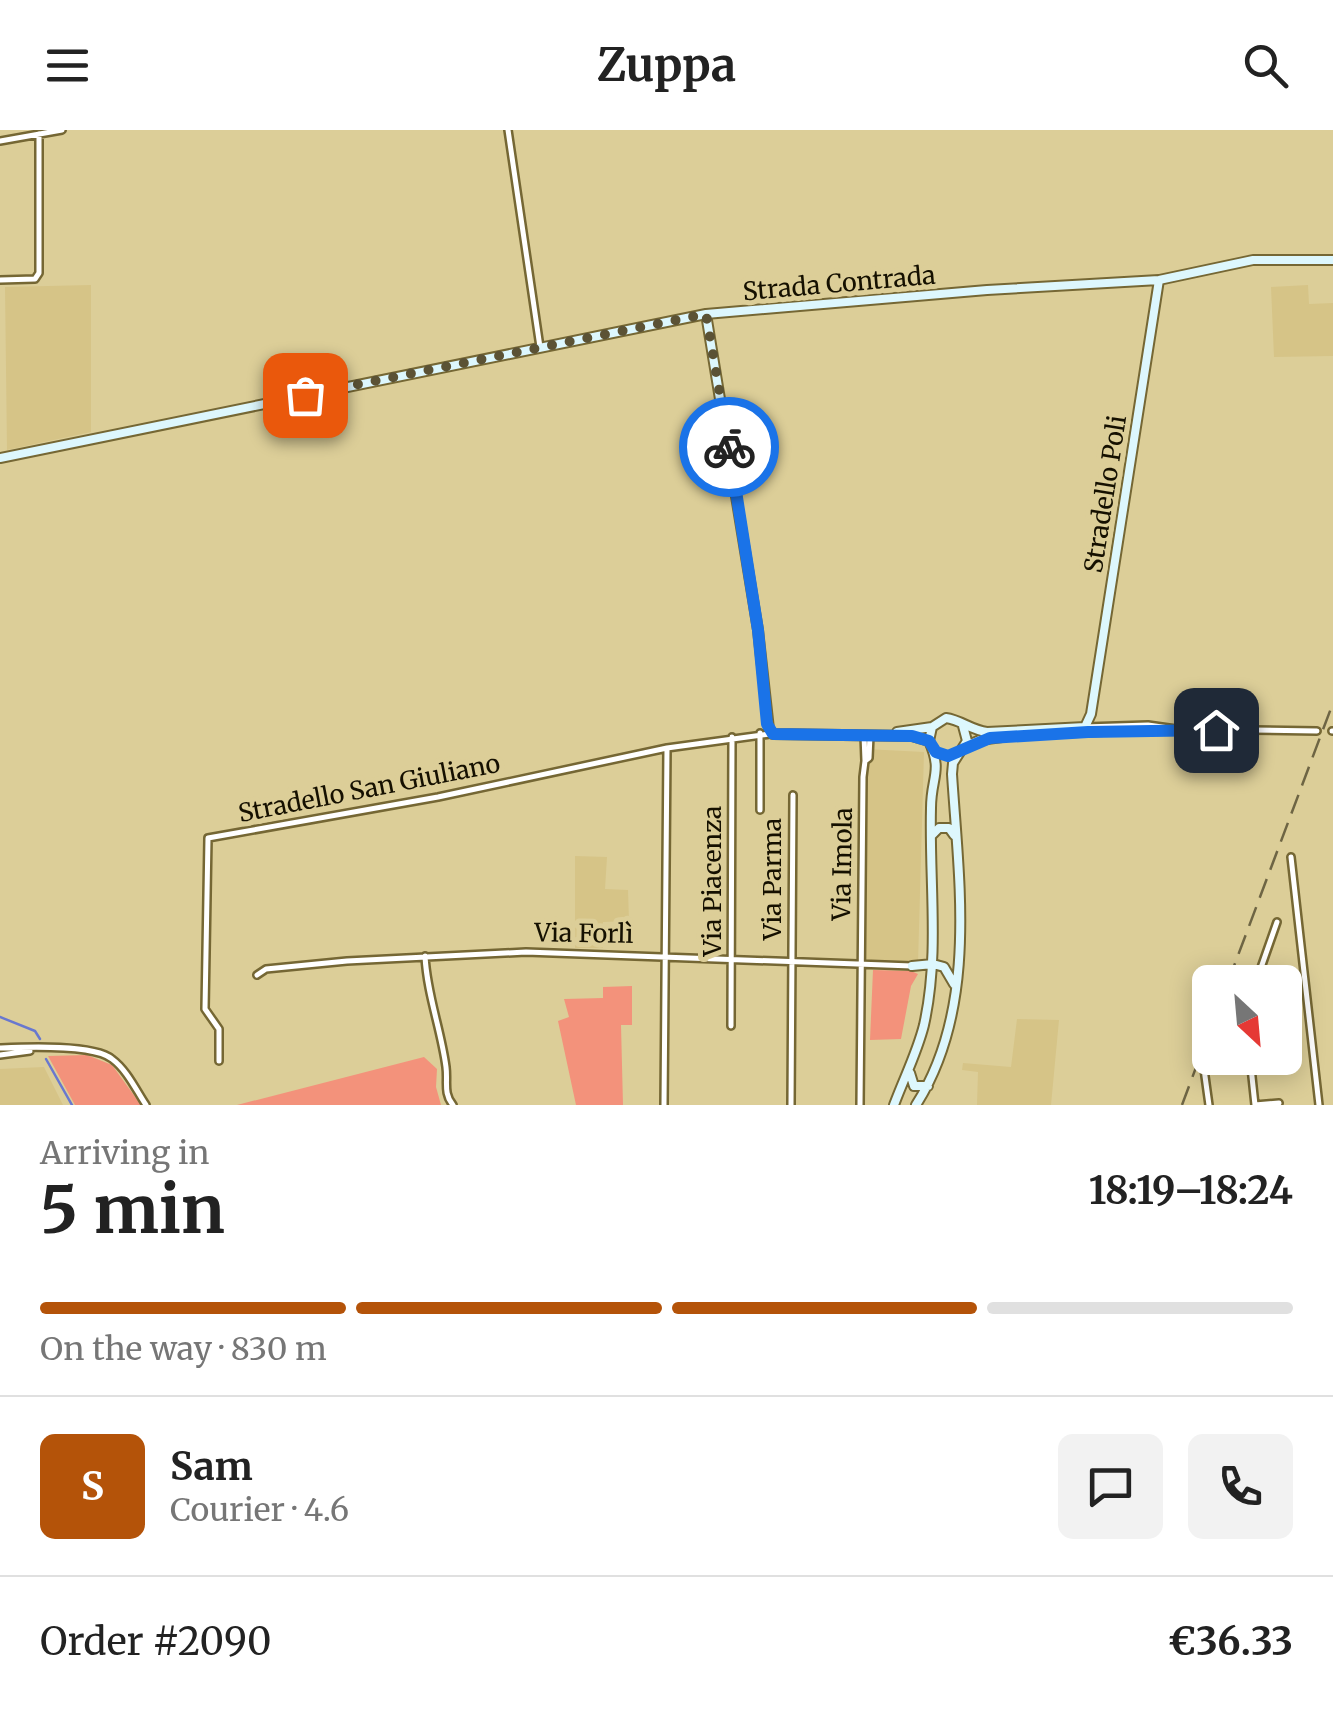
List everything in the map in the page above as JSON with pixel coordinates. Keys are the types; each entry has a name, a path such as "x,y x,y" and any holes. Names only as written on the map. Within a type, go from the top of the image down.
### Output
{"street":[{"path":"0,141 62,130"},
{"path":"508,130 540,347"},
{"path":"0,280 35,279 39,274 39,134"},
{"name":"Strada Contrada","path":"0,458 706,314 1158,280 1252,260 1333,260"},
{"name":"Stradello Poli","path":"1084,726 1091,714 1158,280"},
{"path":"706,314 758,630 767,724 773,734"},
{"path":"1091,714 1103,726"},
{"path":"916,1105 928,1086 940,1060 954,1008 958,972 958,854 952,774 967,734 956,720 946,718 932,727 929,741 936,752 938,767 930,805 933,964 910,1081 917,1087 928,1086"},
{"path":"963,726 1012,732 1148,724 1176,730"},
{"path":"1116,725 1138,731"},
{"path":"1055,734 1084,726"},
{"name":"Stradello San Giuliano","path":"871,735 932,727"},
{"path":"936,752 948,756 990,738 1055,734 1318,731"},
{"path":"760,733 760,810"},
{"name":"Stradello San Giuliano","path":"220,1061 219,1029 205,1009 208,838 760,733 912,736 929,741"},
{"name":"Via Imola","path":"860,1105 865,761 871,735"},
{"name":"Via Piacenza","path":"731,1026 732,737"},
{"path":"664,1105 667,748"},
{"name":"Via Parma","path":"791,1105 792,795"},
{"path":"932,835 939,828 949,828 958,854"},
{"path":"1291,857 1319,1105"},
{"path":"916,965 929,952 932,913"},
{"path":"1262,965 1276,922"},
{"name":"Via Forlì","path":"257,974 293,966 526,952 916,965"},
{"path":"426,956 428,994 446,1068 446,1090 453,1105"},
{"path":"916,965 933,964 950,972 954,1008"},
{"path":"916,965 931,982"},
{"path":"0,1052 87,1049 104,1053 120,1067 146,1105"},
{"path":"894,1102 913,1059"},
{"path":"1205,1075 1209,1105"},
{"path":"1252,1075 1255,1105 1279,1103"}],"shaded area":[{"path":"91,285 91,432 7,450 5,287"},
{"path":"1308,285 1309,304 1333,303 1333,356 1274,357 1271,287"},
{"path":"865,749 924,752 918,963 864,965"},
{"path":"575,856 607,857 605,889 628,890 629,921 603,922 603,948 575,948"},
{"path":"873,970 918,974 911,986 901,1039 870,1040"},
{"path":"632,986 632,1025 621,1025 623,1105 576,1105 558,1021 569,1017 564,999 603,998 603,987"},
{"path":"1017,1019 1059,1020 1051,1105 977,1105 978,1072 962,1070 963,1063 1011,1067"},
{"path":"87,1055 112,1065 141,1105 75,1105 48,1056"},
{"path":"424,1057 437,1069 441,1105 237,1105"},
{"path":"44,1067 63,1105 0,1105 0,1069"}],"waterway":[{"path":"0,1017 35,1031 40,1039"},
{"path":"46,1059 72,1105"}],"railway":[{"path":"1234,965 1333,703"},
{"path":"1182,1105 1193,1075"}],"way so far":[{"path":"305,395 706,314 729,447"}],"route":[{"path":"729,447 758,630 767,724 773,734 912,736 929,741 936,752 948,756 990,738 1131,730 1216,730"}]}
